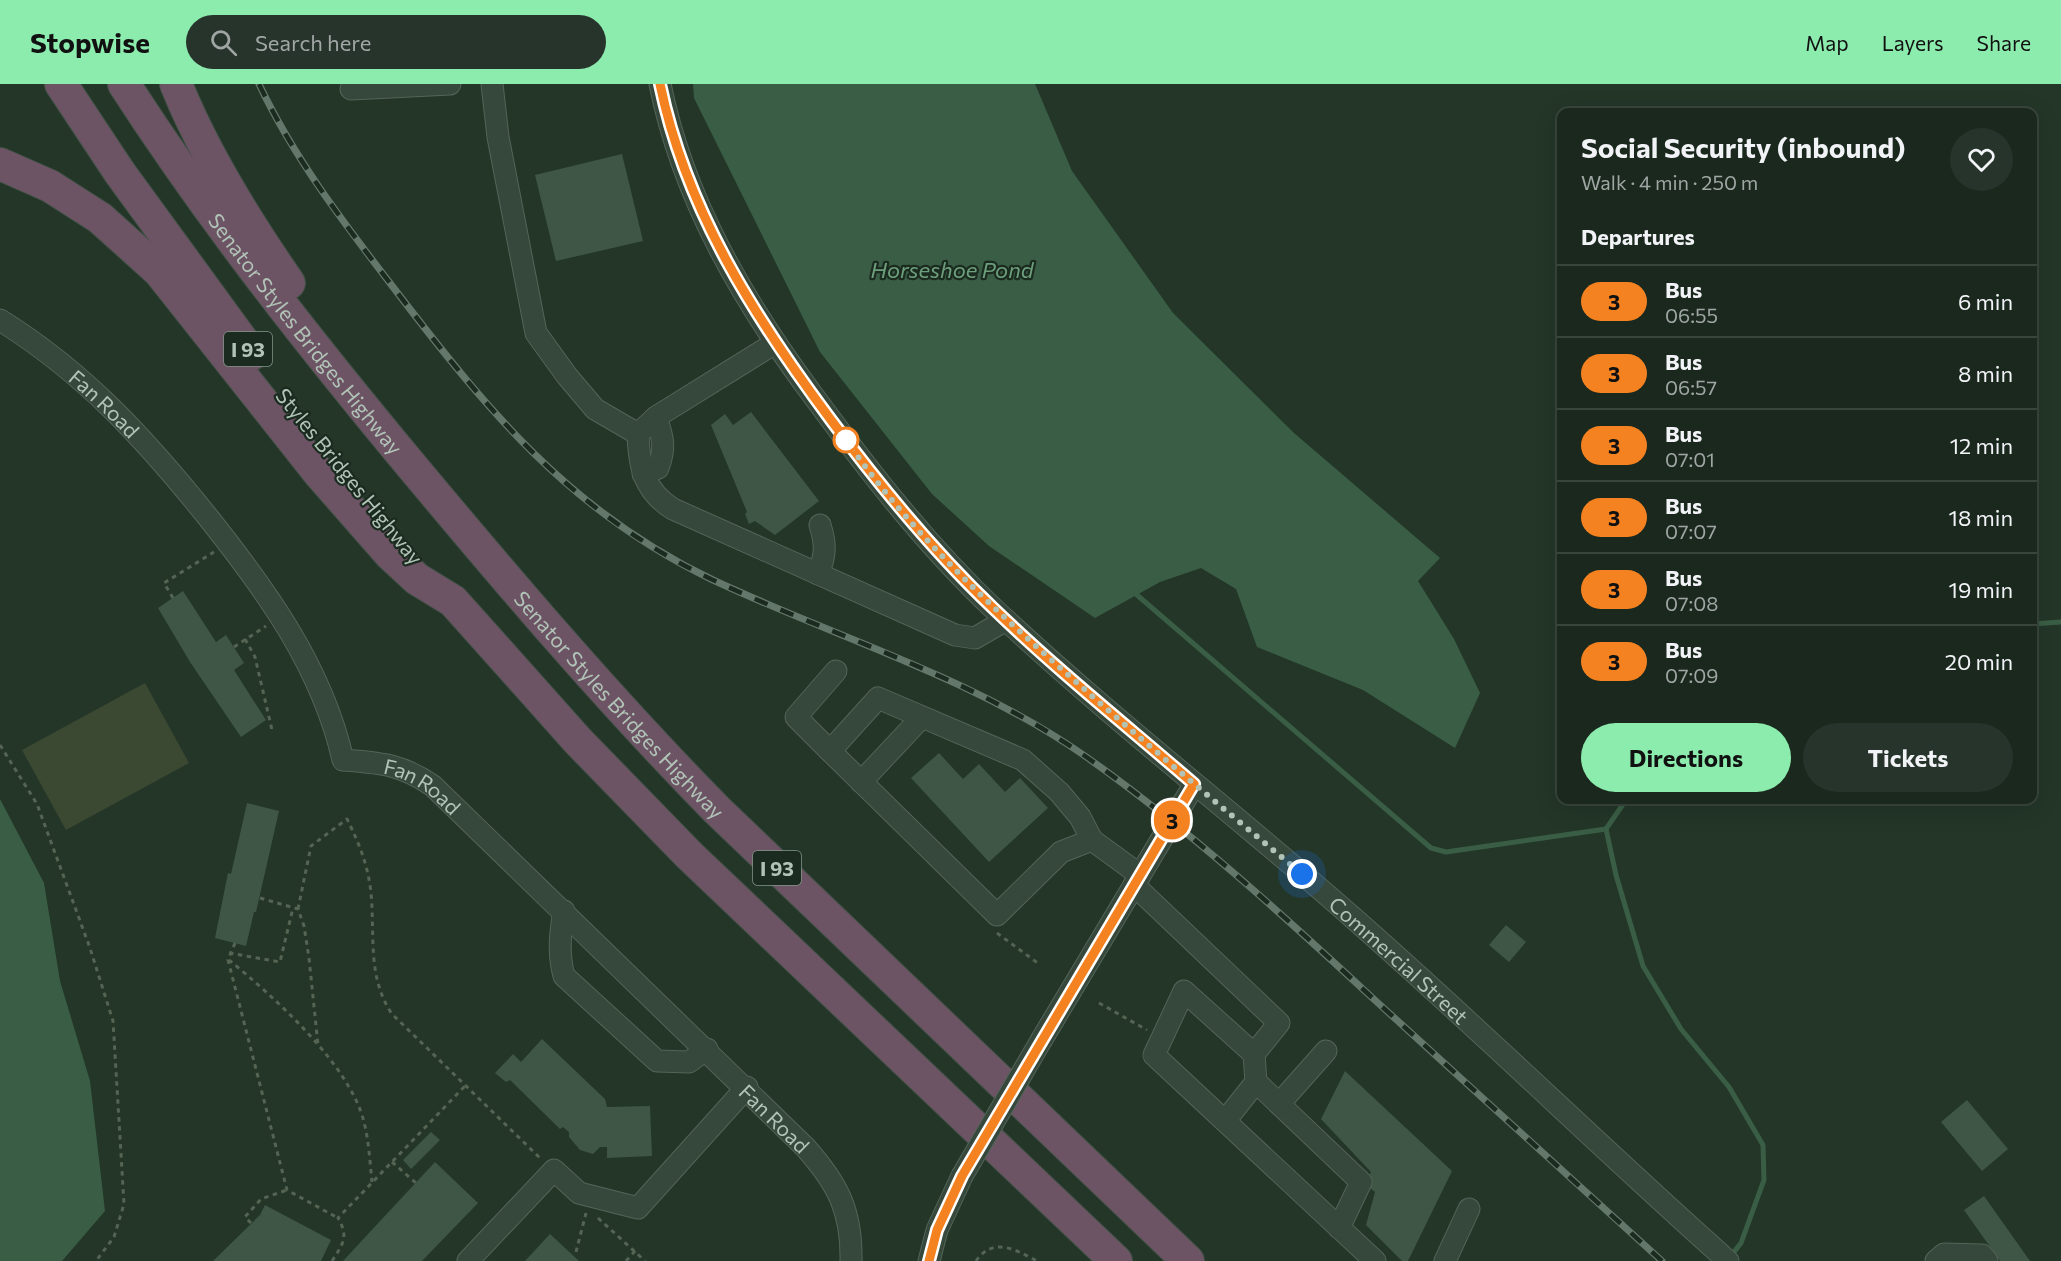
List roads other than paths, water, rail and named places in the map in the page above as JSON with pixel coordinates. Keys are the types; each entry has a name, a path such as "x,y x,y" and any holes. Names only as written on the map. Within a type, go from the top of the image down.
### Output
{"highway":[{"name":"Styles Bridges Highway","path":"61,84 120,173 235,332 358,489 453,601"},
{"name":"Senator Styles Bridges Highway","path":"124,84 218,219 317,354 481,551 647,739 717,810 1188,1261"},
{"path":"176,84 224,181 277,265 365,391 396,447"},
{"path":"0,164 50,186 100,218 159,271 319,473 390,554 417,579 453,601"},
{"name":"I 93","path":"453,601 578,741 689,855 1116,1261"}],"street":[{"path":"351,89 450,84"},
{"path":"492,84 498,137 536,333 567,376 595,409 638,434"},
{"name":"Commercial Street","path":"660,84 672,130 698,205 727,264 775,343 862,461 918,529 1006,620 1194,784 1351,915 1724,1258"},
{"name":"Fan Road","path":"0,320 88,383 127,421 246,564 306,658 327,704 343,760 388,764 411,771 433,786 707,1049 805,1147 837,1186 847,1212 851,1261"},
{"path":"775,343 656,417 638,434 639,458 648,489 673,509 955,635 975,638 1006,620"},
{"path":"643,474 658,468 664,453 664,440 656,417"},
{"path":"818,574 826,544 820,525"},
{"path":"836,671 796,717 997,915 1061,852 1092,840"},
{"path":"830,751 878,698 1023,760 1059,792 1080,817 1092,840 1137,880 1279,1023 1254,1054 1256,1082 1361,1182 1339,1228"},
{"path":"861,782 921,718"},
{"path":"929,1261 937,1230 962,1176 1194,784"},
{"path":"564,911 560,939 564,976 657,1061 689,1062 707,1049"},
{"path":"1254,1054 1184,991 1154,1055 1375,1261"},
{"path":"1279,1104 1326,1051"},
{"path":"1225,1121 1256,1082"},
{"path":"468,1261 554,1170 579,1193 638,1208 747,1088"},
{"path":"1445,1261 1469,1209"},
{"path":"1936,1261 1944,1254 1982,1255 1988,1261"}],"water":[{"name":"Horseshoe Pond","path":"693,84 1035,84 1072,171 1173,313 1294,433 1440,558 1418,581 1454,639 1480,693 1455,748 1363,690 1257,647 1236,589 1201,568 1160,582 1095,618 989,546 932,494 820,352 694,98"},
{"path":"0,799 44,883 60,981 90,1081 105,1211 62,1261 0,1261"}],"waterway":[{"path":"1137,595 1431,848 1446,852 1606,829"},
{"path":"2037,624 2061,622"},
{"path":"1623,804 1606,829 1616,875 1643,966 1681,1029 1729,1087 1763,1145 1764,1180 1741,1243 1730,1257"}],"railway":[{"path":"259,84 288,138 320,189 428,332 498,416 534,454 573,489 615,522 662,553 713,580 903,660 997,703 1042,728 1085,756 1162,814 1272,906 1662,1261"}]}
